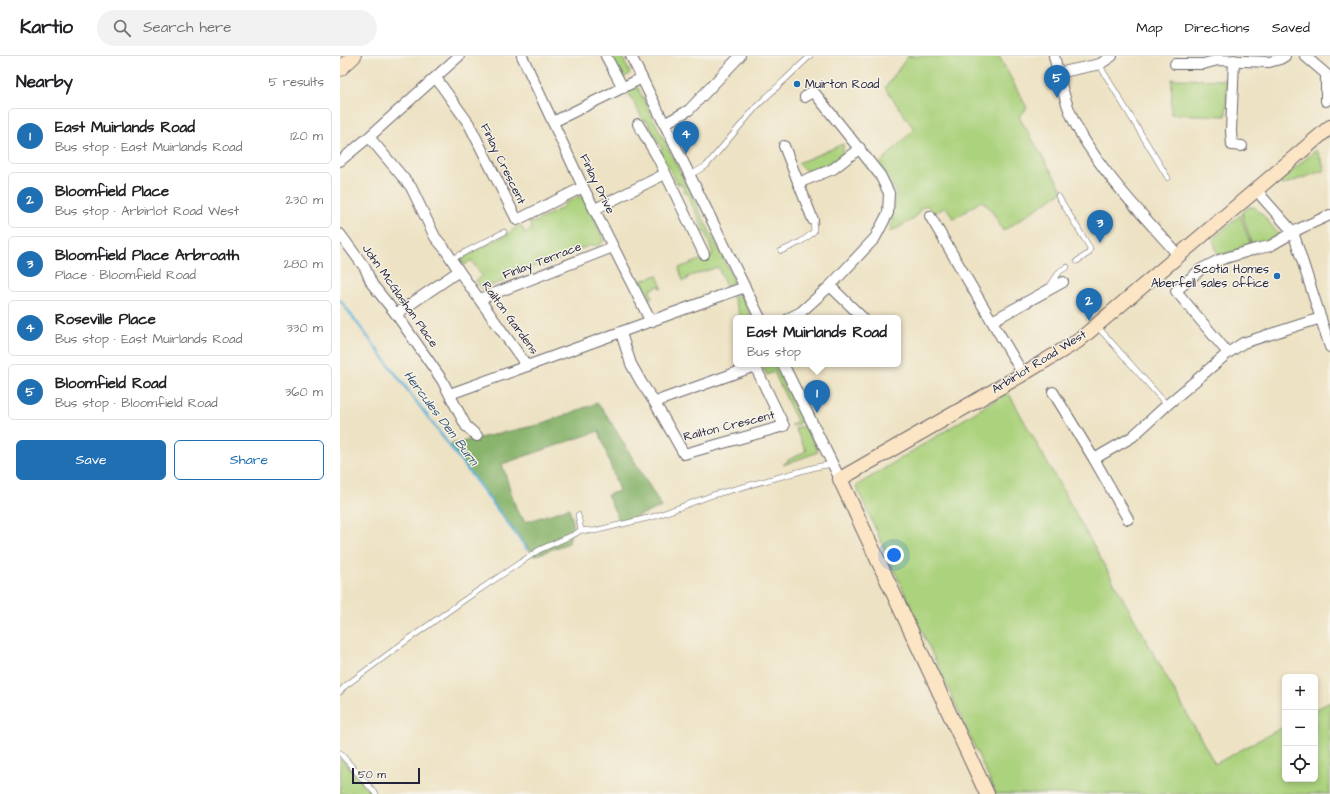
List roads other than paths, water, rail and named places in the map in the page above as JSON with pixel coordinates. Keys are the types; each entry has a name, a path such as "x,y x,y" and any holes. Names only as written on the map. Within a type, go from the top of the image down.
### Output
{"main road":[{"path":"340,69 354,56"},
{"name":"Arbirlot Road West","path":"840,479 1078,341 1330,127"},
{"path":"840,479 987,794"}],"street":[{"path":"340,161 436,78 458,56"},
{"name":"Finlay Drive","path":"522,56 552,122 651,322"},
{"path":"606,56 622,88"},
{"path":"631,56 758,315"},
{"path":"664,124 689,110 740,56"},
{"path":"1054,56 1062,90 1078,130 1106,173 1179,256"},
{"path":"1058,73 1100,64 1112,56"},
{"path":"1175,64 1203,64 1218,60 1270,62 1285,56"},
{"path":"1305,56 1326,74 1326,100"},
{"path":"1234,60 1231,131 1232,145 1242,146"},
{"name":"Finlay Crescent","path":"436,78 469,124 517,220 584,187"},
{"path":"552,122 642,78"},
{"path":"795,315 801,312 830,286 875,238 888,213 889,193 880,175 814,91 805,97"},
{"path":"638,124 665,174 704,254"},
{"name":"Railton Gardens","path":"369,137 411,187 435,237 528,366 745,288"},
{"path":"784,146 813,220"},
{"path":"798,183 833,169 860,148"},
{"path":"595,209 665,174"},
{"path":"1257,188 1293,232 1328,335 1330,347"},
{"path":"1228,353 1176,291 1200,269 1219,260 1270,246 1293,232 1330,215"},
{"path":"930,216 1023,374"},
{"name":"John McGlashan Place","path":"340,234 365,268 372,284 396,314 450,394 466,426 477,436"},
{"name":"Finlay Terrace","path":"480,299 613,247"},
{"path":"396,314 459,271"},
{"path":"992,321 1063,282"},
{"path":"830,286 860,315"},
{"path":"1094,458 1132,437 1228,353 1243,343 1321,318"},
{"name":"Railton Crescent","path":"621,333 631,364 684,454 784,426 756,367"},
{"path":"450,394 528,366"},
{"name":"Railton Crescent","path":"655,404 663,399 753,367"},
{"path":"784,367 840,479"},
{"path":"1053,392 1094,458 1128,519"}],"lane":[{"path":"690,175 706,166 757,106 810,56"},
{"path":"1100,64 1168,178"},
{"path":"1058,196 1090,248 1089,253 1077,261"},
{"path":"781,251 802,242 809,237 814,231 813,220"},
{"path":"452,259 504,232"},
{"path":"1047,290 1060,271 1067,267"},
{"path":"1096,325 1167,405"},
{"path":"340,692 345,686 406,640 467,598 539,550 575,534 580,530 594,531 656,516 713,495 832,464"},
{"path":"578,515 580,530"},
{"path":"340,753 376,794"}],"waterway":[{"name":"Hercules Den Burn","path":"340,300 527,549"}],"place":[{"name":"Muirton Road","path":"797,84"},
{"name":"Bloomfield Road","path":"1057,98"},
{"name":"Roseville Place","path":"686,154"},
{"name":"Bloomfield Place Arbroath","path":"1100,243"},
{"name":"Scotia Homes Aberfell sales office","path":"1277,276"},
{"name":"Bloomfield Place","path":"1089,321"},
{"name":"East Muirlands Road","path":"817,413"}]}
